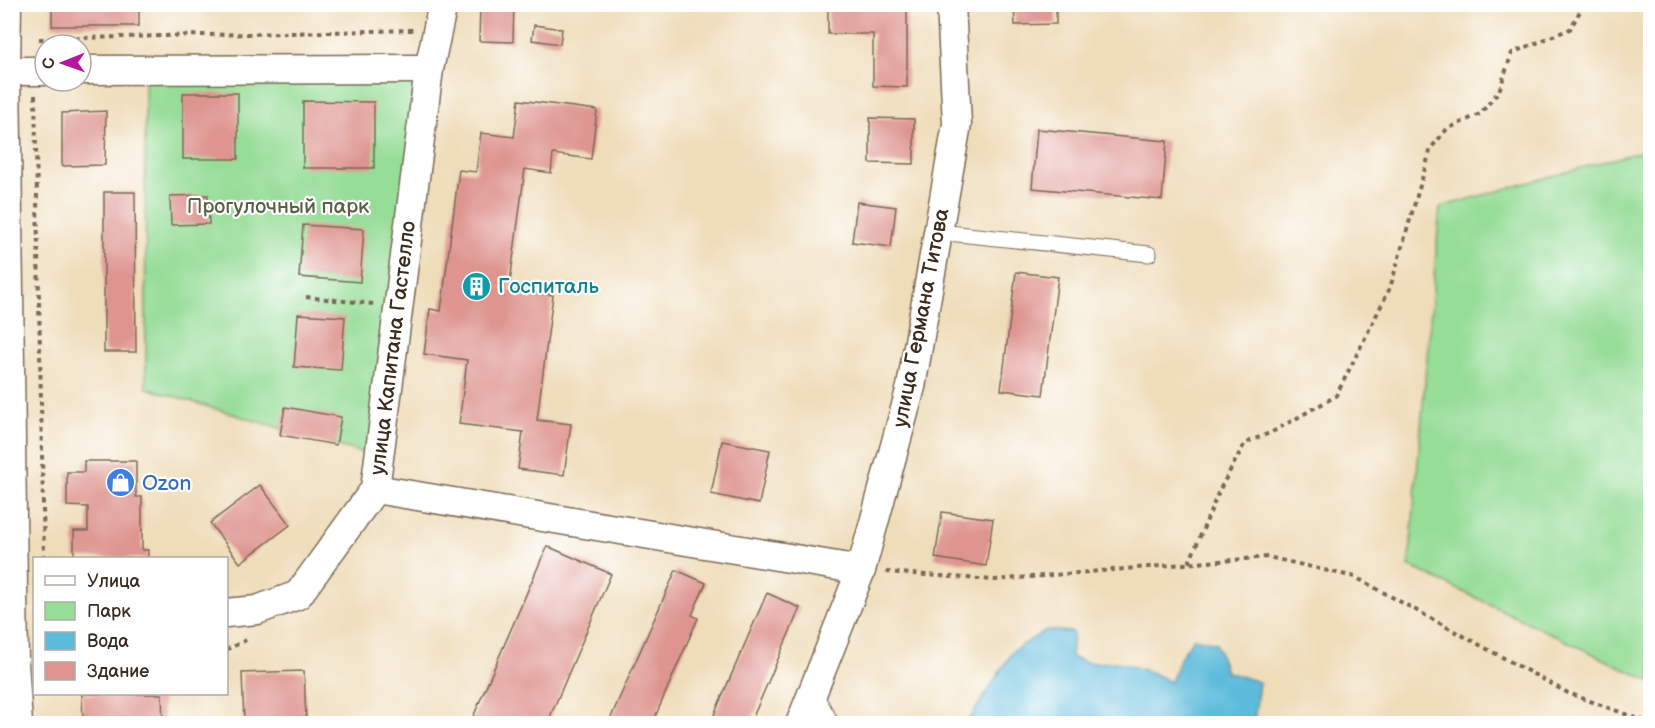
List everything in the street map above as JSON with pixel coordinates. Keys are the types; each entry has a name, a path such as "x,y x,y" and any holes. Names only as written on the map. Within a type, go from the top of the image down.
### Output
{"street":[{"path":"7,4 6,71 18,723"},
{"name":"улица Германа Титова","path":"800,723 861,570 911,387 957,124 951,4"},
{"name":"улица Капитана Гастелло","path":"228,613 257,610 298,595 375,489 429,69 440,17"},
{"path":"93,70 429,69"},
{"path":"6,71 33,71"},
{"path":"375,489 861,570"}],"lane":[{"path":"939,232 1149,254"},
{"path":"813,691 831,723"}],"path":[{"path":"1189,563 1219,491 1245,443 1272,432 1336,396 1390,288 1431,148 1447,129 1480,114 1499,91 1512,53 1570,29 1584,4"},
{"path":"93,36 440,17"},
{"path":"40,93 44,557"},
{"path":"306,297 398,307"},
{"path":"861,570 994,580 1268,557 1355,577 1568,693 1650,723"}],"green space":[{"name":"Прогулочный парк","path":"428,69 379,458 146,388 145,70"},
{"path":"1650,149 1650,681 1409,566 1440,207"}],"water":[{"path":"1046,630 1073,632 1071,657 1090,663 1118,662 1153,673 1171,682 1182,654 1194,638 1216,643 1226,672 1259,682 1254,723 967,723 1013,651"}],"building":[{"path":"52,4 139,4 139,26 52,26"},
{"path":"340,4 381,4 381,7 340,7"},
{"path":"480,4 514,4 513,42 479,41"},
{"path":"828,4 907,4 907,87 873,86 873,34 828,34"},
{"path":"1014,5 1056,5 1056,24 1015,25"},
{"path":"534,25 562,29 560,44 532,40"},
{"path":"183,93 238,93 238,159 183,159"},
{"name":"Госпиталь","path":"519,100 597,110 591,159 553,154 551,173 525,169 509,290 553,295 537,420 571,424 564,475 518,469 523,432 459,424 467,360 424,354 430,309 441,311 459,170 476,172 481,133 514,137"},
{"path":"303,101 374,102 374,168 303,168"},
{"path":"106,111 105,165 62,166 62,113"},
{"path":"870,118 914,119 914,164 870,163"},
{"path":"1037,129 1167,141 1162,200 1032,188"},
{"path":"104,192 135,192 136,352 104,352"},
{"path":"208,195 209,224 171,225 170,196"},
{"path":"857,202 896,207 891,247 852,242"},
{"path":"303,225 364,229 360,282 299,277"},
{"path":"1016,272 1058,277 1043,395 1001,390"},
{"path":"298,314 345,317 341,370 294,367"},
{"path":"285,407 341,417 336,445 280,435"},
{"path":"722,441 770,450 759,504 711,494"},
{"path":"84,461 136,461 136,497 142,497 142,550 148,550 148,557 74,557 74,531 88,531 88,507 67,506 67,472 84,472"},
{"path":"260,485 290,525 240,563 210,523"},
{"path":"942,512 993,519 986,566 935,558"},
{"path":"547,546 611,574 547,724 470,724"},
{"path":"676,570 706,583 692,615 698,618 652,724 608,724"},
{"path":"767,593 800,608 750,724 710,724"},
{"path":"304,671 306,720 244,722 242,673"},
{"path":"82,695 162,695 163,724 83,724"}],"place":[{"name":"Госпиталь","path":"477,286"},
{"name":"Ozon","path":"121,483"}]}
